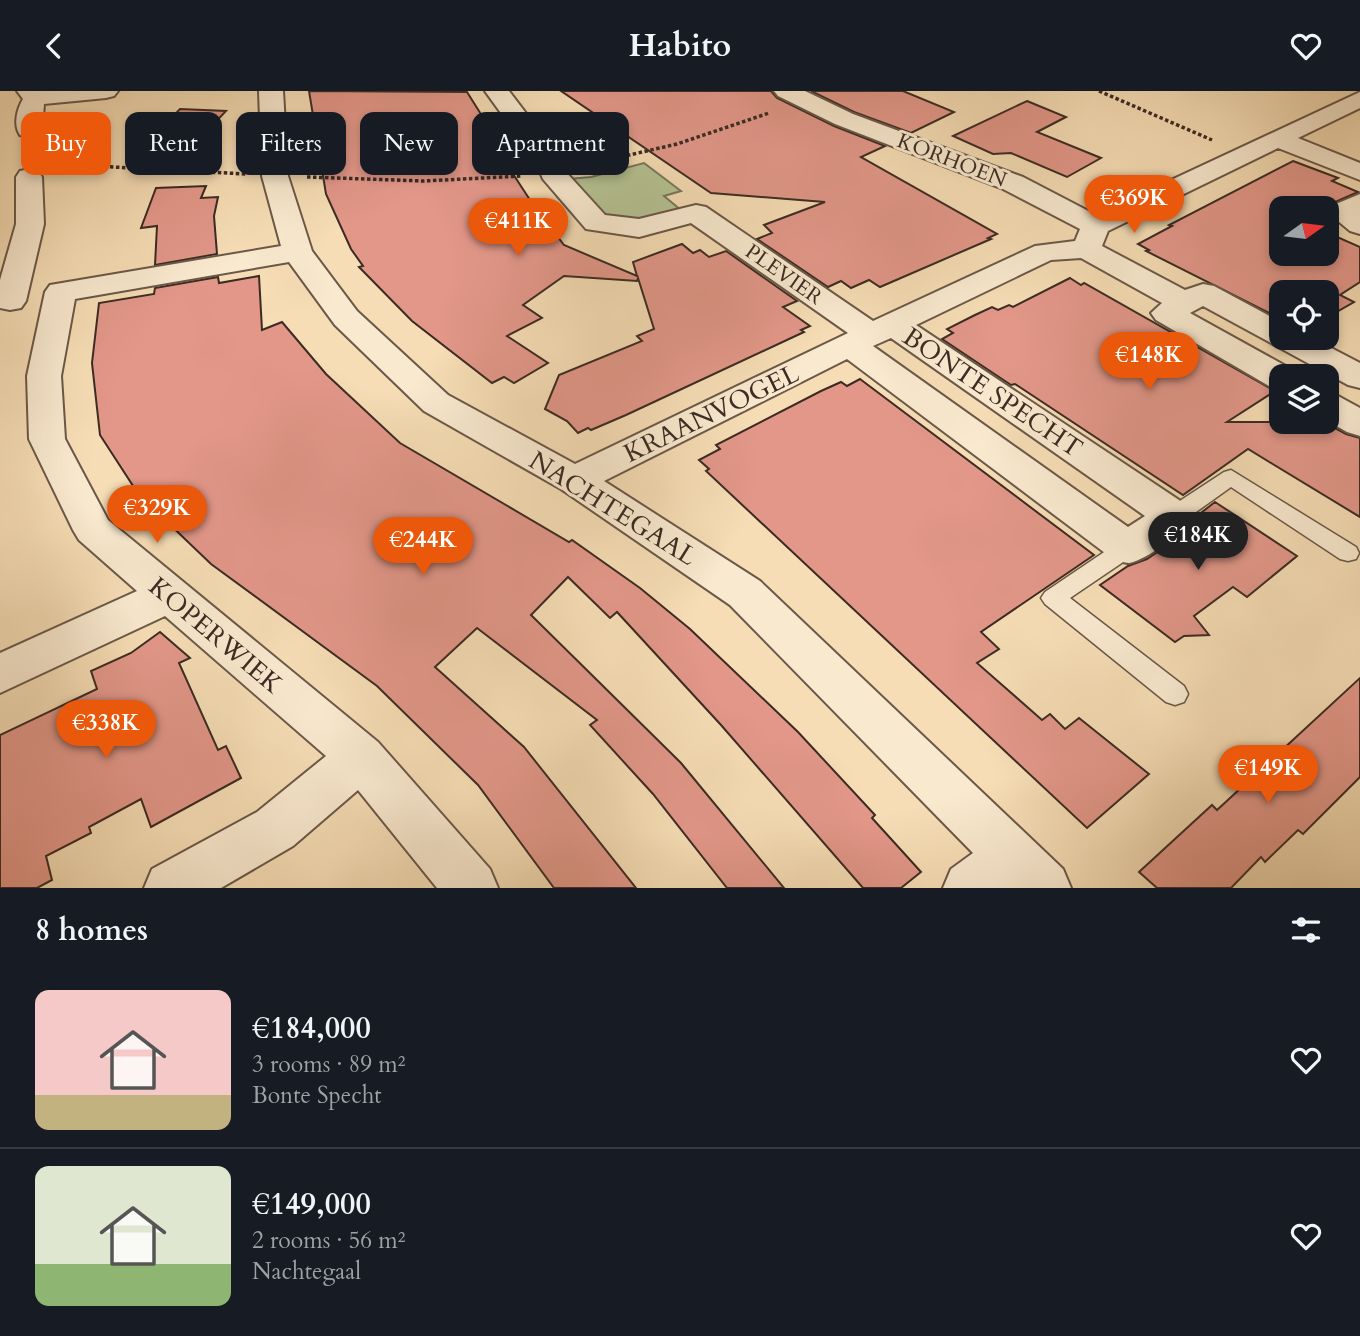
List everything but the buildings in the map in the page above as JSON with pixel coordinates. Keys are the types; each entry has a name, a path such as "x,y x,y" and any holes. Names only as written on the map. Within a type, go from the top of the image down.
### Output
{"street":[{"path":"32,95 106,91"},
{"name":"NACHTEGAAL","path":"271,91 275,176 297,252 346,318 436,403 574,480 745,593 1028,871"},
{"name":"PLEVIER","path":"497,91 548,160 552,173 596,223 639,228 685,205 871,335"},
{"name":"KORHOEN","path":"795,96 1013,183 1184,302"},
{"name":"KRAANVOGEL","path":"574,480 1045,252 1091,238 1265,143 1342,105"},
{"path":"1265,143 1360,172"},
{"path":"29,177 30,224 5,301 297,252"},
{"path":"1360,202 1346,210 1346,216 1360,225"},
{"name":"KOPERWIEK","path":"61,292 44,376 47,439 93,530 360,757 471,888"},
{"path":"1269,329 1203,293 1167,313 1269,371"},
{"name":"BONTE SPECHT","path":"871,335 1174,516"},
{"name":"BONTE SPECHT","path":"871,335 1127,548"},
{"path":"1309,350 1360,377"},
{"path":"1339,412 1360,424"},
{"path":"1127,548 1174,516"},
{"path":"0,674 169,595"},
{"path":"171,888 275,828 360,757"},
{"path":"970,888 1028,871"}],"lane":[{"path":"1174,516 1231,477 1348,553"},
{"path":"1127,548 1053,598 1175,694"}],"path":[{"path":"1099,91 1265,143"},
{"path":"111,168 275,176"}],"green space":[{"path":"644,163 681,191 664,196 682,211 666,217 611,222 568,179 629,175 629,167"}]}
